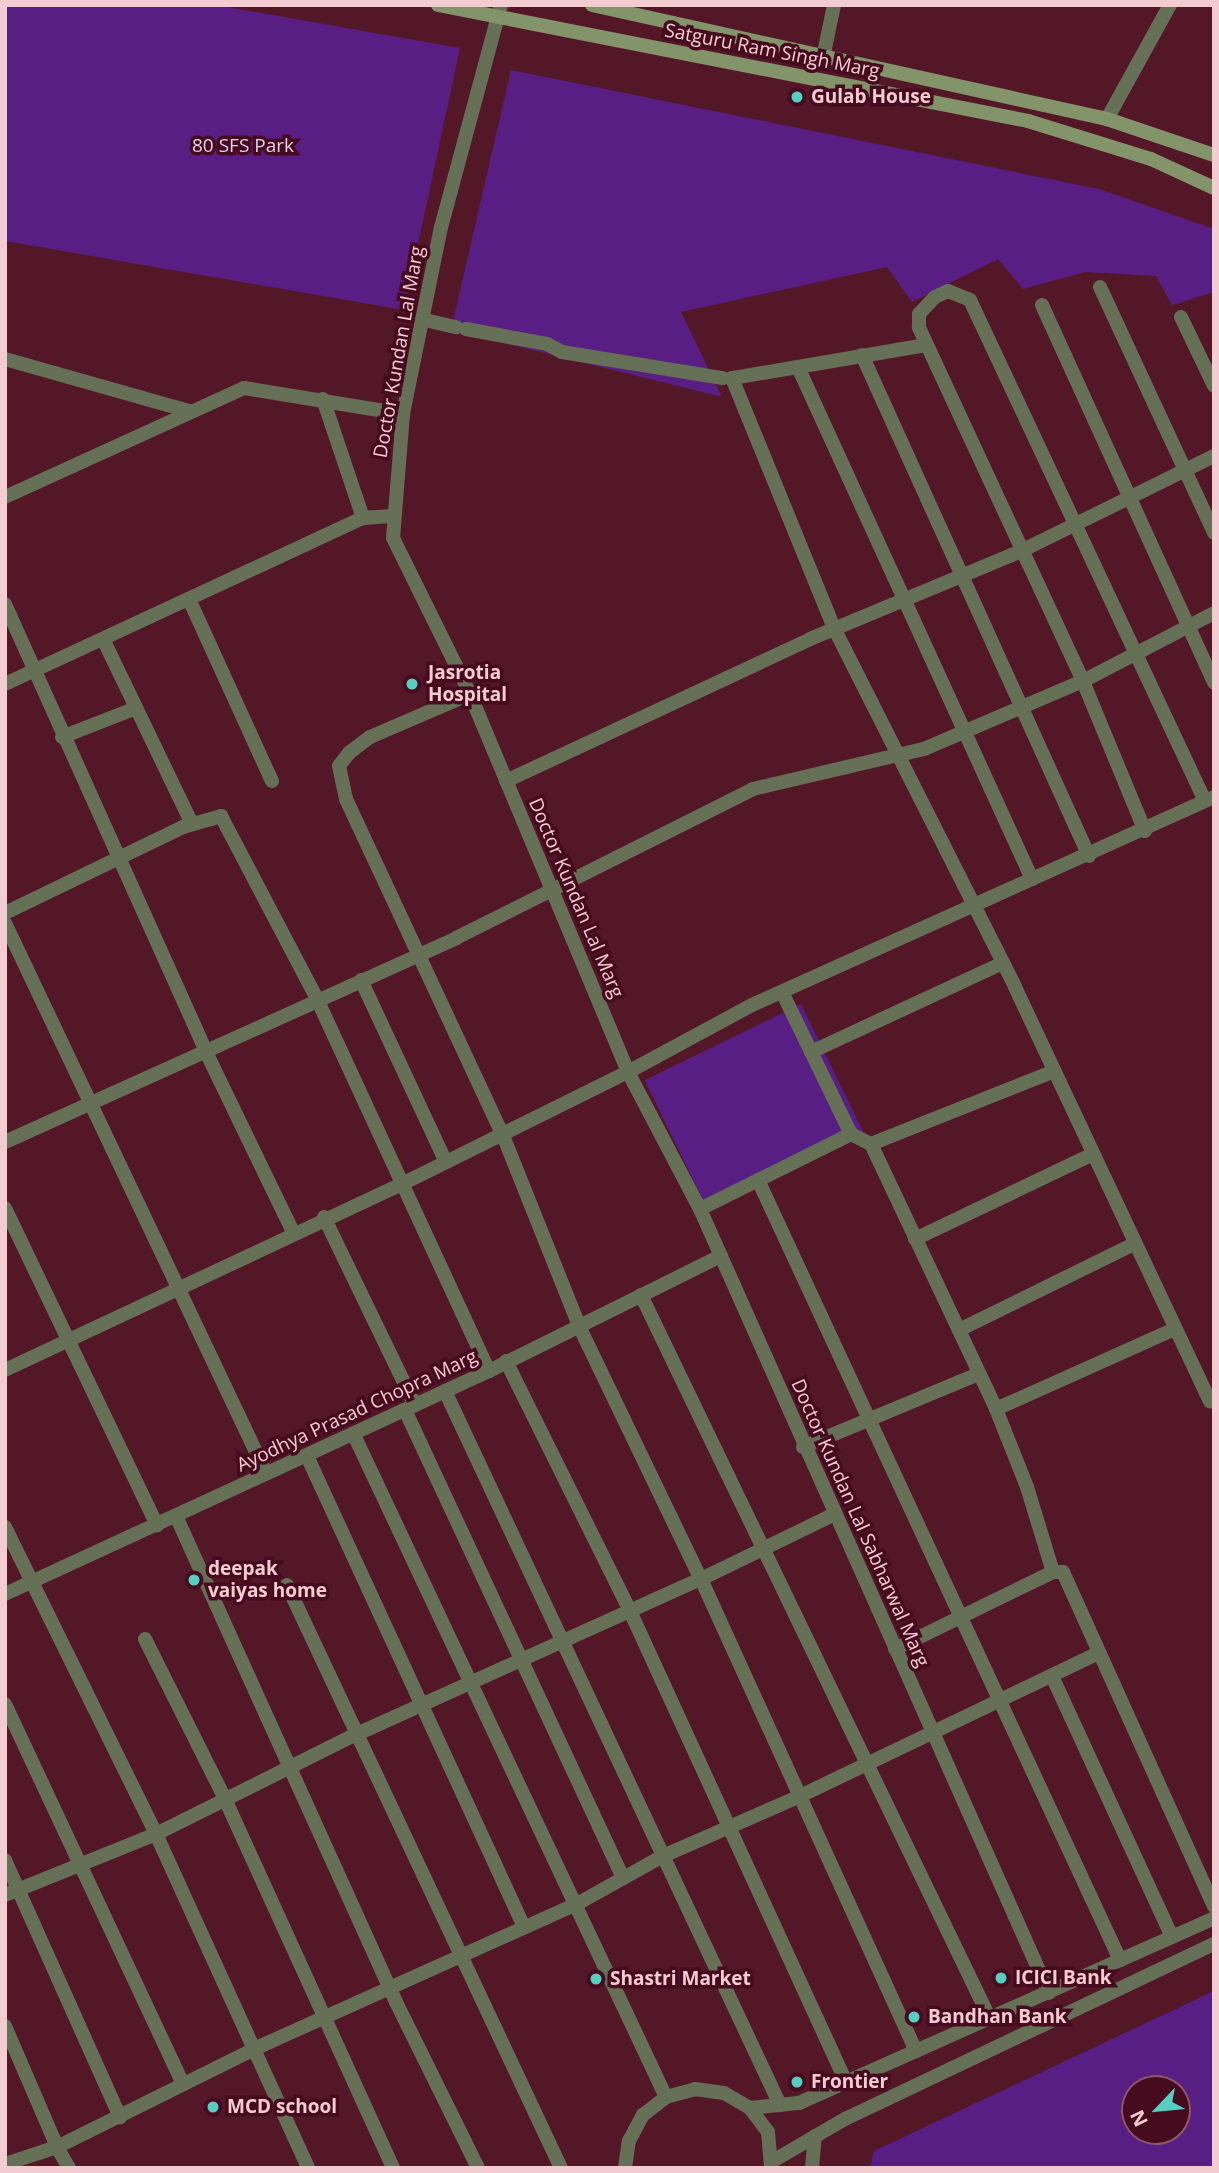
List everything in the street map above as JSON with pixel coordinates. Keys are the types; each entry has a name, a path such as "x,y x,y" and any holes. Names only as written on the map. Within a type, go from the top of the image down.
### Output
{"main road":[{"name":"Satguru Ram Singh Marg","path":"438,5 500,11 1028,121 1151,159 1214,188"},
{"name":"Satguru Ram Singh Marg","path":"593,5 824,53 1107,119 1214,155"}],"street":[{"path":"824,53 834,5"},
{"path":"1107,119 1170,5"},
{"name":"Doctor Kundan Lal Marg","path":"500,11 441,227 425,320 403,414 393,538 470,694 628,1072"},
{"path":"1100,287 1214,533"},
{"path":"5,1370 324,1217 402,1184 782,992 1032,879 1090,856 1145,831 1209,799 1074,524 970,300 948,291 923,307 919,327 1083,681 1145,831"},
{"path":"1042,305 1214,683"},
{"path":"1181,317 1214,386"},
{"path":"425,320 547,344 562,352 723,378"},
{"path":"926,345 732,378 834,628 1003,963 1210,1401"},
{"path":"862,355 965,575 1090,856"},
{"path":"5,359 189,411"},
{"path":"798,366 908,602 961,732 1032,879"},
{"path":"5,498 189,411 244,388 403,414"},
{"path":"323,399 363,518"},
{"path":"506,781 834,628 908,602 1021,551 1214,456"},
{"path":"5,684 104,641 363,518 393,516"},
{"path":"189,599 272,781"},
{"path":"5,604 62,737 206,1052 293,1233"},
{"path":"5,1142 421,953 753,789 895,753 924,750 1083,681 1189,624 1214,614"},
{"path":"104,641 192,824"},
{"path":"470,694 370,737 339,766 346,799 421,953 502,1133 579,1326 701,1579 916,2051"},
{"path":"62,737 136,708"},
{"path":"5,913 192,824 216,815 224,821 317,999 489,1371"},
{"path":"5,923 180,1286 265,1474"},
{"path":"811,1052 1003,963"},
{"path":"361,980 445,1160"},
{"path":"782,992 850,1134 871,1144 996,1409 1027,1487 1053,1572"},
{"path":"871,1144 1054,1071"},
{"name":"Doctor Kundan Lal Sabharwal Marg","path":"628,1072 700,1209 803,1447 1049,1993"},
{"path":"700,1209 850,1134"},
{"path":"915,1239 1093,1154"},
{"path":"758,1180 1121,1960"},
{"path":"5,1208 157,1525"},
{"path":"324,1217 521,1657 624,1878"},
{"path":"959,1330 1134,1244"},
{"name":"Ayodhya Prasad Chopra Marg","path":"5,1594 354,1435 721,1256"},
{"path":"641,1295 761,1550 990,2019"},
{"path":"996,1409 1175,1329"},
{"path":"506,1361 630,1611 846,2082"},
{"path":"803,1447 978,1374"},
{"path":"445,1391 566,1641 780,2105"},
{"path":"354,1435 666,2097"},
{"path":"307,1456 419,1706 524,1927"},
{"path":"12,1893 156,1834 357,1734 521,1657 566,1641 701,1579 835,1514"},
{"path":"176,1516 292,1765 389,1986 478,2168"},
{"path":"5,1527 156,1834 309,2168"},
{"path":"895,1649 1053,1572 1063,1572 1214,1908"},
{"path":"287,1585 561,2168"},
{"path":"145,1639 225,1799 393,2168"},
{"path":"5,2164 58,2147 254,2049 389,1986 577,1904 663,1856 798,1797 1099,1653"},
{"path":"1052,1676 1172,1937"},
{"path":"5,1704 183,2084"},
{"path":"5,1860 12,1893 120,2117"},
{"path":"750,2108 799,2103 1214,1918"},
{"path":"625,2168 629,2141 643,2115 666,2097 695,2089 724,2094 750,2108 768,2132 771,2165 815,2136 1214,1944"},
{"path":"5,2026 69,2168"},
{"path":"812,2168 815,2136"}],"green space":[{"name":"80 SFS Park","path":"5,5 215,5 460,48 404,310 5,241"},
{"path":"511,70 1099,189 1214,229 1214,292 1172,305 1156,276 1085,272 1023,289 998,259 912,302 887,267 681,312 722,397 451,330"},
{"path":"801,1004 863,1132 707,1208 645,1080"},
{"path":"1214,1991 1214,2168 870,2168 874,2151"}],"place":[{"name":"Gulab House","path":"797,97"},
{"name":"Jasrotia Hospital","path":"412,684"},
{"name":"deepak vaiyas home","path":"194,1580"},
{"name":"ICICI Bank","path":"1001,1978"},
{"name":"Shastri Market","path":"596,1979"},
{"name":"Bandhan Bank","path":"914,2017"},
{"name":"Frontier","path":"797,2082"},
{"name":"MCD school","path":"213,2107"}]}
